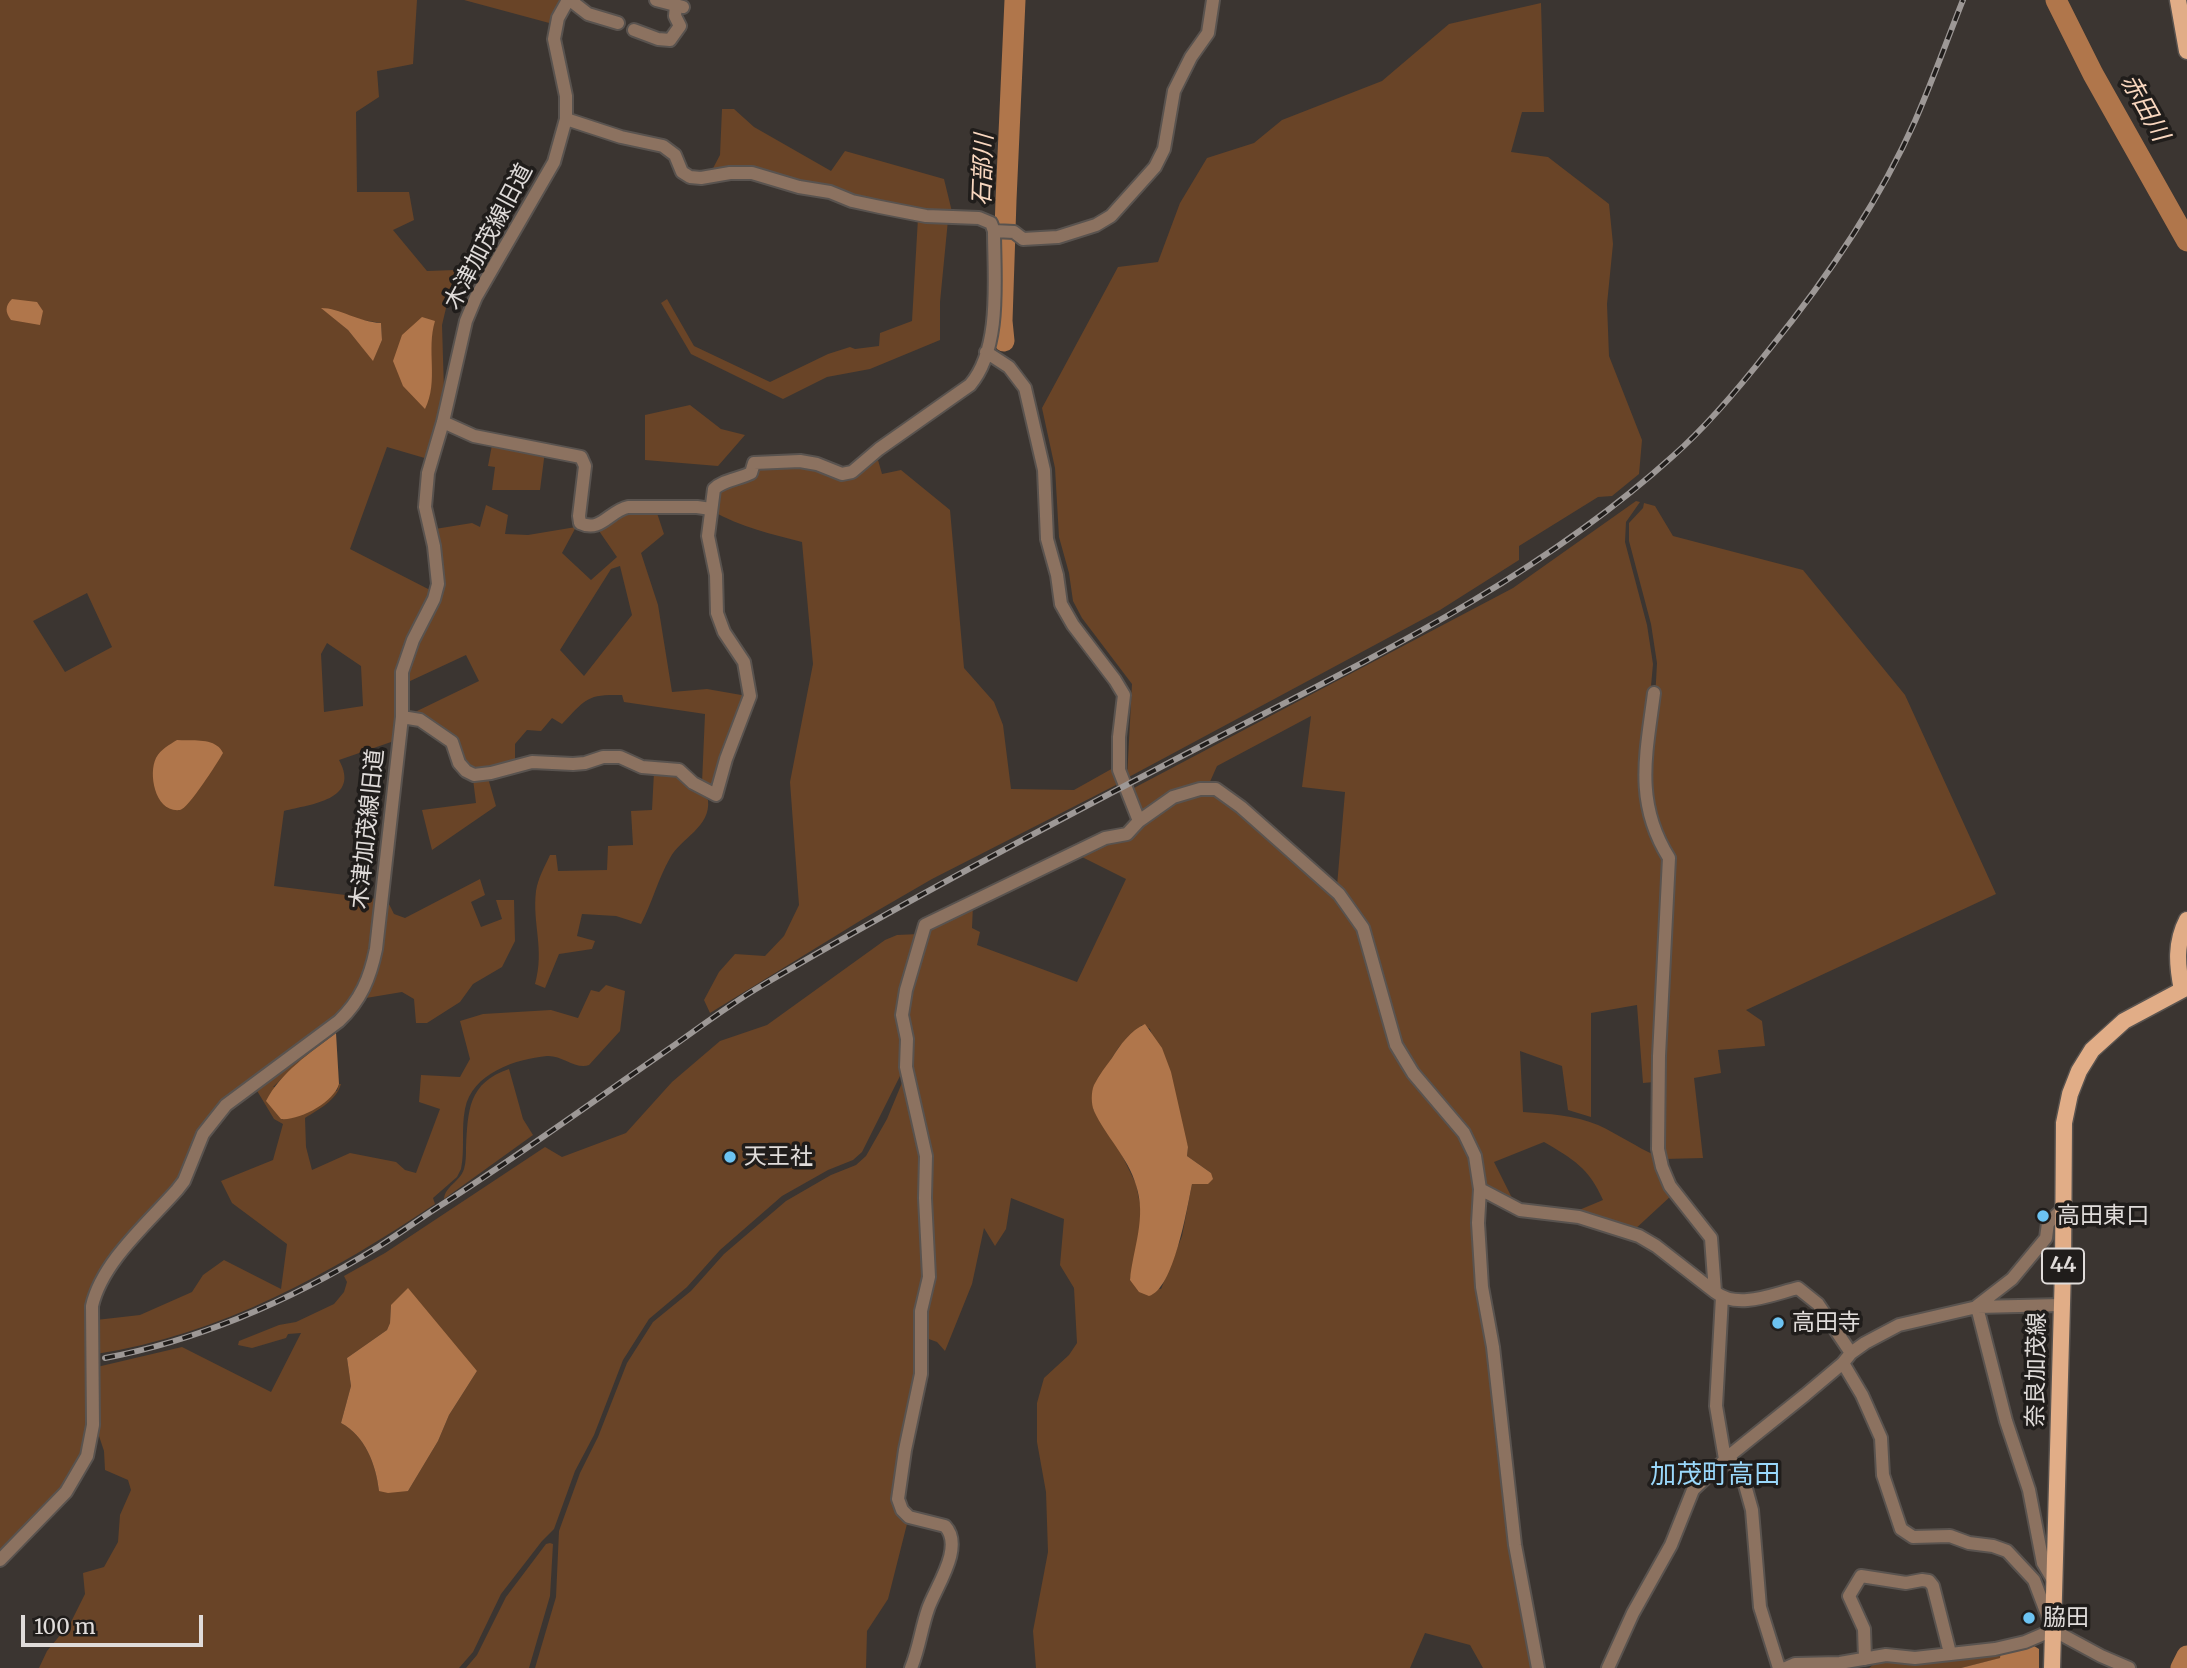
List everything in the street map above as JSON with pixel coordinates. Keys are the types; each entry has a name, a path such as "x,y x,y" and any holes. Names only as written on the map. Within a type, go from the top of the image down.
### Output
{"main road":[{"path":"2178,0 2187,51"},
{"name":"奈良加茂線","path":"2052,1668 2064,1124 2070,1094 2079,1071 2092,1050 2124,1021 2185,989 2178,970 2178,953 2180,933 2187,920"}],"street":[{"path":"569,0 588,14 618,23"},
{"name":"木津加茂線旧道","path":"0,1560 66,1492 87,1456 93,1425 92,1306 107,1269 184,1181 203,1134 216,1115 243,1091 339,1021 350,1010 367,984 376,949 401,717 402,672 412,640 431,607 438,584 434,546 425,506 428,473 443,422 463,332 475,296 554,162 566,118 566,96 554,39 558,18 569,0"},
{"path":"634,30 658,39 670,40 680,26 676,16 680,6 656,0"},
{"path":"996,231 1014,232 1023,239 1058,237 1096,225 1111,216 1155,167 1164,149 1174,91 1191,57 1208,33 1213,0"},
{"path":"401,717 420,720 452,741 461,767 474,775 532,762 573,764 604,757 620,757 642,767 679,770 699,788 716,795 726,759 745,713 750,687 744,662 721,626 717,613 716,575 708,543 716,487 751,473 754,463 800,461 817,464 842,474 852,472 879,449 970,385 979,373 986,352 993,313 996,231 991,223 979,218 926,216 880,207 752,173 690,177 682,172 675,155 663,146 621,137 566,118"},
{"path":"986,352 1009,367 1025,388 1044,470 1047,539 1057,575 1061,604 1124,695 1119,737 1119,770 1139,821"},
{"path":"443,422 474,436 580,457 585,466 579,516 580,523 587,526 598,526 618,509 628,507 711,509"},
{"path":"1654,693 1646,761 1645,799 1655,834 1669,858 1659,1056 1658,1149 1661,1167 1670,1186 1711,1238 1718,1295 1716,1406 1727,1457 1745,1485 1752,1510 1760,1607 1787,1667 1869,1661 1886,1656 1916,1658 1995,1649 2025,1642 2053,1630"},
{"path":"911,1668 929,1606 947,1568 951,1538 949,1530 941,1524 909,1517 902,1510 898,1499 921,1374 921,1311 929,1277 926,1156 905,1067 907,1039 902,1015 912,965 925,925 1105,838 1127,834 1164,802 1183,793 1205,788 1216,789 1241,807 1339,894 1363,928 1396,1045 1413,1073 1468,1140 1475,1156 1480,1189 1478,1233 1482,1287 1493,1347 1515,1545 1538,1668"},
{"path":"1480,1189 1520,1210 1579,1217 1639,1236 1656,1246 1718,1295 1750,1300 1798,1288 1818,1304 1847,1358 1881,1438 1883,1475 1901,1529 1913,1537 1950,1536 2007,1551 2034,1580 2053,1630 2129,1668"},
{"path":"1976,1307 2012,1279 2046,1238 2049,1223 2064,1208"},
{"path":"1608,1668 1633,1613 1671,1545 1693,1490 1727,1457 1847,1358 1899,1325 1976,1307 2061,1305"},
{"path":"1976,1307 2006,1420 2029,1490 2043,1563 2053,1580"},
{"path":"1869,1661 1864,1629 1849,1597 1861,1576 1906,1583 1929,1581 1933,1586 1950,1653"}],"shaded area":[{"path":"0,0 417,0 413,64 377,71 379,97 356,112 357,192 409,192 414,220 393,230 427,271 455,270 442,325 444,391 428,459 387,447 350,549 432,591 409,638 394,741 339,760 344,773 343,784 330,798 284,811 274,886 377,899 368,969 347,1007 195,1137 174,1188 94,1285 88,1425 82,1456 62,1491 0,1554","holes":["322,308 356,319 381,323 382,340 373,360 348,330","87,593 112,647 65,672 33,621","327,643 361,666 363,706 324,712 321,654"]},
{"path":"464,0 561,0 553,24"},
{"path":"1541,3 1544,112 1522,112 1511,152 1548,157 1609,204 1613,244 1607,304 1609,356 1642,440 1639,474 1612,496 1598,497 1519,546 1519,560 1440,610 1127,778 1132,684 1082,618 1073,601 1059,537 1055,468 1042,408 1118,267 1158,262 1180,203 1207,158 1254,143 1282,120 1382,81 1449,24"},
{"path":"722,109 734,109 754,127 831,171 845,151 944,179 953,216 784,181 710,174 720,155"},
{"path":"918,218 948,220 940,302 940,340 870,369 827,377 783,399 691,354 661,303 667,299 694,346 770,382 828,354 850,347 855,349 879,346 880,333 912,321"},
{"path":"12,299 37,302 43,311 40,325 11,320 7,309"},
{"path":"321,308 381,323 382,340 373,361 348,330"},
{"path":"422,317 435,321 431,388 425,409 403,386 393,361 402,335"},
{"path":"690,405 721,429 745,435 718,466 645,460 645,415"},
{"path":"492,445 545,451 540,490 492,490 495,467 488,466"},
{"path":"878,460 882,474 901,470 950,510 964,668 994,702 1003,725 1011,789 1074,790 1115,767 1118,784 932,879 710,1013 704,1000 719,972 735,954 765,956 784,936 799,905 790,782 813,664 802,542 745,526 712,511 714,494 757,465 802,467 845,478 855,477"},
{"path":"1636,501 1640,502 1626,522 1625,542 1647,625 1653,664 1643,774 1665,856 1654,1082 1643,1083 1637,1005 1591,1013 1591,1117 1568,1110 1562,1066 1520,1051 1523,1112 1580,1119 1657,1156 1672,1195 1633,1231 1572,1213 1603,1200 1592,1180 1579,1165 1544,1142 1494,1162 1516,1206 1484,1189 1479,1155 1417,1070 1401,1043 1371,939 1337,886 1345,792 1302,787 1311,716 1217,766 1209,784 1171,793 1142,811 1132,789 1513,588"},
{"path":"1644,503 1655,506 1673,536 1803,570 1905,695 1996,894 1746,1010 1762,1021 1765,1046 1718,1050 1721,1073 1694,1078 1703,1158 1664,1159 1664,1019 1673,857 1649,810 1657,663 1651,624 1629,541 1629,523 1643,508"},
{"path":"486,505 508,515 505,534 528,535 576,527 562,553 591,580 617,557 597,528 616,515 656,510 664,534 641,553 658,605 672,692 707,689 747,696 717,779 711,785 702,783 705,714 624,702 622,695 594,697 582,704 562,724 552,718 541,731 527,730 515,744 515,760 475,770 464,760 457,738 415,712 479,681 466,655 408,682 408,672 417,642 440,601 435,529 472,523 480,527","holes":["620,566 632,615 584,676 560,650 611,569"]},
{"path":"177,740 209,742 215,744 223,753 196,794 180,810 171,809 159,799 153,782 156,758"},
{"path":"654,772 674,773 708,800 705,818 670,858 641,924 616,916 582,914 577,936 595,941 592,949 559,954 545,988 535,984 539,959 536,891 550,855 556,855 558,871 607,870 608,846 633,845 631,811 652,810"},
{"path":"488,778 496,806 432,850 422,810 476,803 473,779"},
{"path":"1203,794 1219,797 1339,898 1360,928 1394,1048 1466,1141 1473,1157 1475,1219 1534,1668 1483,1668 1470,1645 1425,1633 1410,1668 1036,1668 1033,1631 1048,1552 1046,1492 1037,1442 1037,1403 1044,1378 1069,1355 1077,1343 1074,1288 1060,1265 1064,1219 1011,1198 1006,1229 995,1246 984,1228 972,1284 945,1351 937,1342 926,1338 929,1198 909,1071 906,1015 928,928 973,905 972,928 980,932 977,945 1077,982 1126,879 1078,855 1156,811","holes":["1142,1025 1150,1029 1188,1147 1187,1156 1211,1173 1208,1184 1192,1184 1182,1236 1161,1289 1130,1280 1140,1230 1141,1209 1136,1184 1117,1145 1093,1109 1094,1086 1119,1047"]},
{"path":"480,879 485,895 471,902 481,927 502,919 496,900 514,900 515,941 502,967 473,984 460,1002 427,1023 416,1023 414,999 402,992 366,998 377,972 387,900 394,914 405,918"},
{"path":"919,934 903,1039 902,1072 862,1152 853,1160 828,1170 782,1196 720,1250 687,1287 649,1319 623,1360 594,1435 575,1471 554,1529 501,1594 473,1652 459,1668 39,1668 47,1651 71,1622 85,1594 83,1573 104,1567 118,1542 120,1515 131,1490 128,1480 105,1470 104,1451 98,1433 97,1367 182,1347 271,1392 301,1333 288,1334 286,1338 252,1348 238,1345 239,1341 279,1325 296,1322 334,1304 344,1292 347,1282 344,1276 385,1253 545,1147 562,1157 626,1133 672,1082 720,1041 767,1025 885,940 897,935","holes":["391,1305 477,1371 449,1415 438,1441 408,1491 379,1491 375,1471 363,1443 341,1423 351,1386 347,1358 387,1330"]},
{"path":"606,985 625,991 620,1031 589,1065 579,1066 553,1056 522,1060 497,1070 476,1086 465,1109 461,1169 457,1177 433,1198 435,1204 356,1254 273,1298 187,1332 96,1354 96,1320 140,1315 192,1292 203,1275 224,1260 281,1289 287,1244 232,1203 221,1181 273,1160 283,1124 274,1119 256,1089 337,1030 273,1087 337,1091 341,1084 339,1090 331,1100 305,1118 306,1147 312,1170 350,1153 396,1162 405,1170 416,1173 440,1109 419,1102 421,1075 460,1077 470,1059 460,1021 483,1014 551,1010 578,1018 591,990 599,992"},
{"path":"1145,1024 1162,1048 1171,1072 1188,1147 1187,1156 1211,1173 1213,1179 1208,1184 1192,1184 1172,1264 1166,1279 1158,1290 1149,1296 1139,1292 1130,1280 1140,1221 1136,1185 1128,1165 1104,1130 1092,1105 1096,1081 1131,1034"},
{"path":"336,1033 339,1084 336,1091 323,1104 306,1114 281,1119 266,1101 272,1091 297,1064"},
{"path":"509,1069 523,1119 533,1135 444,1199 464,1169 470,1110 478,1090 495,1075"},
{"path":"904,1078 922,1156 925,1264 919,1351 895,1493 908,1520 888,1599 867,1631 866,1668 535,1668 556,1597 559,1531 580,1473 598,1437 627,1363 653,1322 691,1291 724,1254 786,1201 831,1175 856,1165 866,1156 887,1119"},
{"path":"408,1288 477,1371 449,1415 438,1441 408,1491 388,1493 379,1491 372,1461 363,1443 341,1423 351,1386 347,1358 387,1330 391,1305"},
{"path":"546,1544 553,1544 550,1596 529,1668 466,1668 477,1655 506,1597"},
{"path":"2034,1646 2039,1649 2039,1668 1961,1668 2000,1658 2001,1652"},
{"path":"2001,1652 2001,1658 1961,1668 1869,1668 1878,1661"}],"waterway":[{"name":"石部川","path":"1004,341 1002,321 1015,0"},
{"name":"赤田川","path":"2056,0 2093,74 2187,241"},
{"name":"赤田川","path":"2181,1668 2187,1656"}],"railway":[{"path":"105,1358 212,1328 280,1300 346,1266 495,1170 761,986 983,861 1391,647 1509,579 1566,541 1621,500 1699,432 1746,379 1810,297 1849,241 1900,152 1963,0"}],"place":[{"name":"天王社","path":"730,1157"},
{"name":"高田東口","path":"2043,1216"},
{"name":"高田寺","path":"1778,1323"},
{"name":"脇田","path":"2029,1618"}],"district":[{"name":"加茂町高田","path":"1715,1476"}]}
